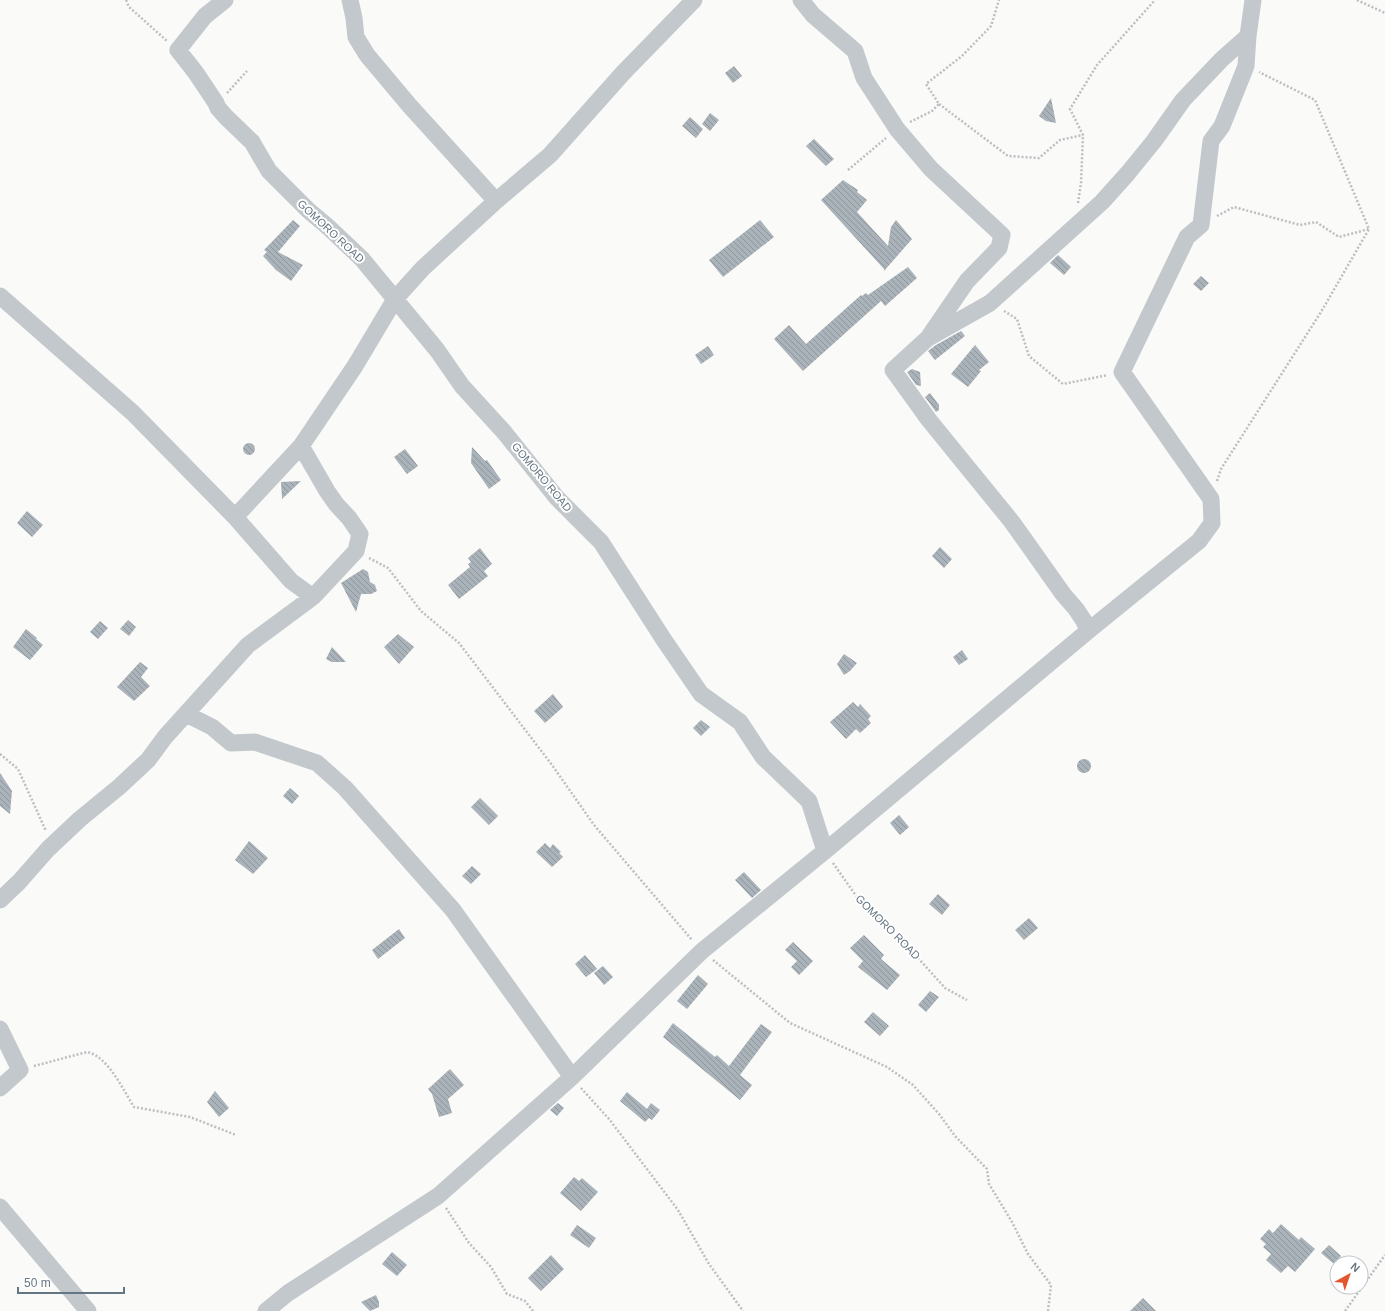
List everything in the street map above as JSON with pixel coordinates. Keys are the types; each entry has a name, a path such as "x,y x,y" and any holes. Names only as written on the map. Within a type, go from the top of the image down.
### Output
{"street":[{"path":"178,50 205,16 225,0"},
{"path":"350,0 356,36 366,54 409,105 496,201"},
{"path":"234,517 302,446 355,366 395,299 423,268 496,201 550,155 623,73 694,0"},
{"path":"801,0 812,15 855,52 864,78 897,129 931,169 1002,235 999,248 968,281 928,338 893,370 929,420 1012,522 1063,594 1076,609 1084,621 1088,632"},
{"path":"266,1311 288,1293 438,1196 572,1077 702,951 825,851 1198,541 1212,523 1211,499 1122,372 1187,237 1201,225 1211,141 1222,126 1246,66 1253,0"},
{"path":"928,338 990,303 1081,222 1102,202 1128,173 1154,141 1183,100 1222,59 1248,36"},
{"name":"GOMORO ROAD","path":"178,50 196,73 216,102 218,108 252,142 269,171 308,210 328,226 362,259 437,350 462,386 504,432 557,498 601,542 664,640 701,694 740,722 763,757 808,801 825,851"},
{"path":"0,296 133,413 234,517 291,581 313,597"},
{"path":"0,900 19,882 48,848 148,760 186,714 248,645 313,597 356,551 360,534 332,497 302,446"},
{"path":"186,714 212,727 231,743 255,742 317,763 345,788 453,910 572,1077"},
{"path":"0,1029 20,1070 0,1088"},
{"path":"0,1207 88,1311"}],"path":[{"path":"126,0 129,7 178,50"},
{"path":"999,0 991,26 962,56 926,84 939,104 1008,156 1039,158 1060,140 1083,135"},
{"path":"1081,222 1078,201 1081,183 1083,135 1070,109 1097,65 1155,0"},
{"path":"1357,0 1385,13"},
{"path":"1246,66 1315,100 1369,229"},
{"path":"216,102 233,87 247,71"},
{"path":"848,170 897,129 932,111 939,104"},
{"path":"1201,225 1234,207 1300,225 1316,222 1339,237 1369,229"},
{"path":"1211,499 1221,469 1321,312 1369,229"},
{"path":"990,303 1017,319 1029,356 1062,384 1122,372"},
{"path":"356,551 388,568 421,611 459,643 552,765 594,825 702,951 790,1023 887,1067 913,1085 939,1114 955,1136 987,1168 989,1184 1012,1222 1028,1254 1051,1286 1048,1311"},
{"path":"0,754 18,769 47,834 48,848"},
{"name":"GOMORO ROAD","path":"825,851 859,900 893,930 945,988 967,1000"},
{"path":"20,1070 87,1052 94,1053 105,1062 134,1107 190,1116 236,1135"},
{"path":"572,1077 609,1119 678,1210 709,1264 742,1311"},
{"path":"438,1196 469,1243 491,1267 507,1294 525,1301 532,1311"},
{"path":"1345,1311 1385,1255"}],"building":[{"path":"734,66 742,76 733,83 725,73"},
{"path":"1051,98 1056,123 1046,121 1039,116"},
{"path":"710,113 719,120 710,131 702,124"},
{"path":"690,117 703,129 696,138 682,126"},
{"path":"814,139 834,159 826,166 806,146"},
{"path":"843,180 858,190 857,192 867,200 857,212 888,246 891,227 896,220 912,239 884,271 884,269 821,200"},
{"path":"293,220 300,226 278,252 303,265 291,281 276,270 263,256 267,252 264,250"},
{"path":"760,220 774,237 723,277 709,260"},
{"path":"1058,255 1071,267 1064,275 1050,263"},
{"path":"908,267 917,278 885,306 881,301 803,371 774,339 789,325 806,344 861,295 862,296 866,293 868,295"},
{"path":"1201,276 1209,283 1201,291 1193,284"},
{"path":"961,331 965,336 935,360 928,351"},
{"path":"975,345 989,362 979,370 981,371 968,387 951,374"},
{"path":"708,346 714,355 701,364 695,355"},
{"path":"912,369 920,372 921,386 916,385 907,372"},
{"path":"930,393 939,405 939,410 936,412 925,397"},
{"path":"247,443 251,443 255,449 251,455 247,455 243,451 243,447"},
{"path":"472,447 485,461 487,460 501,480 489,489 471,463"},
{"path":"405,449 418,466 407,474 394,457"},
{"path":"301,481 282,499 281,482"},
{"path":"27,511 43,525 32,537 17,523"},
{"path":"940,547 952,559 944,568 932,556"},
{"path":"480,548 492,564 484,571 488,576 459,599 448,585 470,567 468,564 471,562 468,558"},
{"path":"363,569 368,572 370,582 375,585 377,591 371,594 361,594 356,612 341,583"},
{"path":"128,620 136,627 129,636 120,629"},
{"path":"100,621 108,628 98,639 90,632"},
{"path":"26,629 43,645 30,660 13,647"},
{"path":"398,634 414,647 399,664 384,647"},
{"path":"332,647 346,662 332,662 326,659"},
{"path":"962,650 968,659 959,665 953,657"},
{"path":"844,654 857,663 844,675 837,664"},
{"path":"140,662 148,668 141,677 150,686 134,701 117,687"},
{"path":"553,694 563,707 545,723 534,711"},
{"path":"853,702 858,707 860,704 871,716 868,719 871,723 860,733 856,729 846,739 830,722"},
{"path":"701,720 710,727 701,736 693,728"},
{"path":"1084,759 1089,761 1091,766 1089,771 1084,773 1079,771 1077,766 1079,761"},
{"path":"0,773 12,791 10,814 0,806"},
{"path":"290,788 299,796 292,804 283,796"},
{"path":"480,798 498,816 489,825 471,807"},
{"path":"899,815 909,827 900,835 890,823"},
{"path":"249,841 268,858 253,874 235,860"},
{"path":"545,843 550,848 553,844 561,852 559,853 563,857 552,867 536,852"},
{"path":"472,866 481,874 471,884 462,876"},
{"path":"744,872 761,890 752,898 735,880"},
{"path":"938,894 950,905 942,915 929,904"},
{"path":"1029,918 1038,928 1024,940 1015,930"},
{"path":"399,929 405,938 378,959 372,950"},
{"path":"864,935 884,955 881,959 900,975 887,990 858,967 863,961 850,948"},
{"path":"793,942 813,961 799,975 791,967 797,961 785,950"},
{"path":"585,955 597,969 586,977 575,964"},
{"path":"603,966 613,977 604,985 594,973"},
{"path":"698,975 708,984 687,1009 677,1001"},
{"path":"930,991 939,997 926,1012 918,1005"},
{"path":"873,1012 889,1026 880,1036 864,1022"},
{"path":"673,1023 715,1057 717,1055 729,1066 761,1024 772,1032 740,1075 752,1085 740,1100 663,1037"},
{"path":"450,1069 464,1085 448,1099 452,1113 439,1117 432,1094 428,1089"},
{"path":"215,1091 229,1108 219,1117 207,1102"},
{"path":"627,1092 647,1109 651,1103 660,1110 652,1120 649,1118 645,1122 620,1101"},
{"path":"558,1103 564,1108 557,1116 550,1110"},
{"path":"574,1177 579,1181 582,1178 598,1192 581,1211 560,1193"},
{"path":"1281,1224 1299,1240 1301,1237 1315,1249 1295,1272 1288,1266 1281,1273 1266,1260 1271,1254 1263,1247 1266,1244 1260,1239 1269,1229 1273,1233"},
{"path":"577,1225 596,1238 589,1248 570,1235"},
{"path":"1329,1245 1340,1255 1329,1255 1329,1260 1321,1253"},
{"path":"392,1252 407,1265 397,1276 382,1264"},
{"path":"551,1255 564,1269 541,1291 528,1278"},
{"path":"376,1295 379,1302 379,1307 370,1311 361,1302"},
{"path":"1143,1298 1156,1311 1130,1311"}]}
